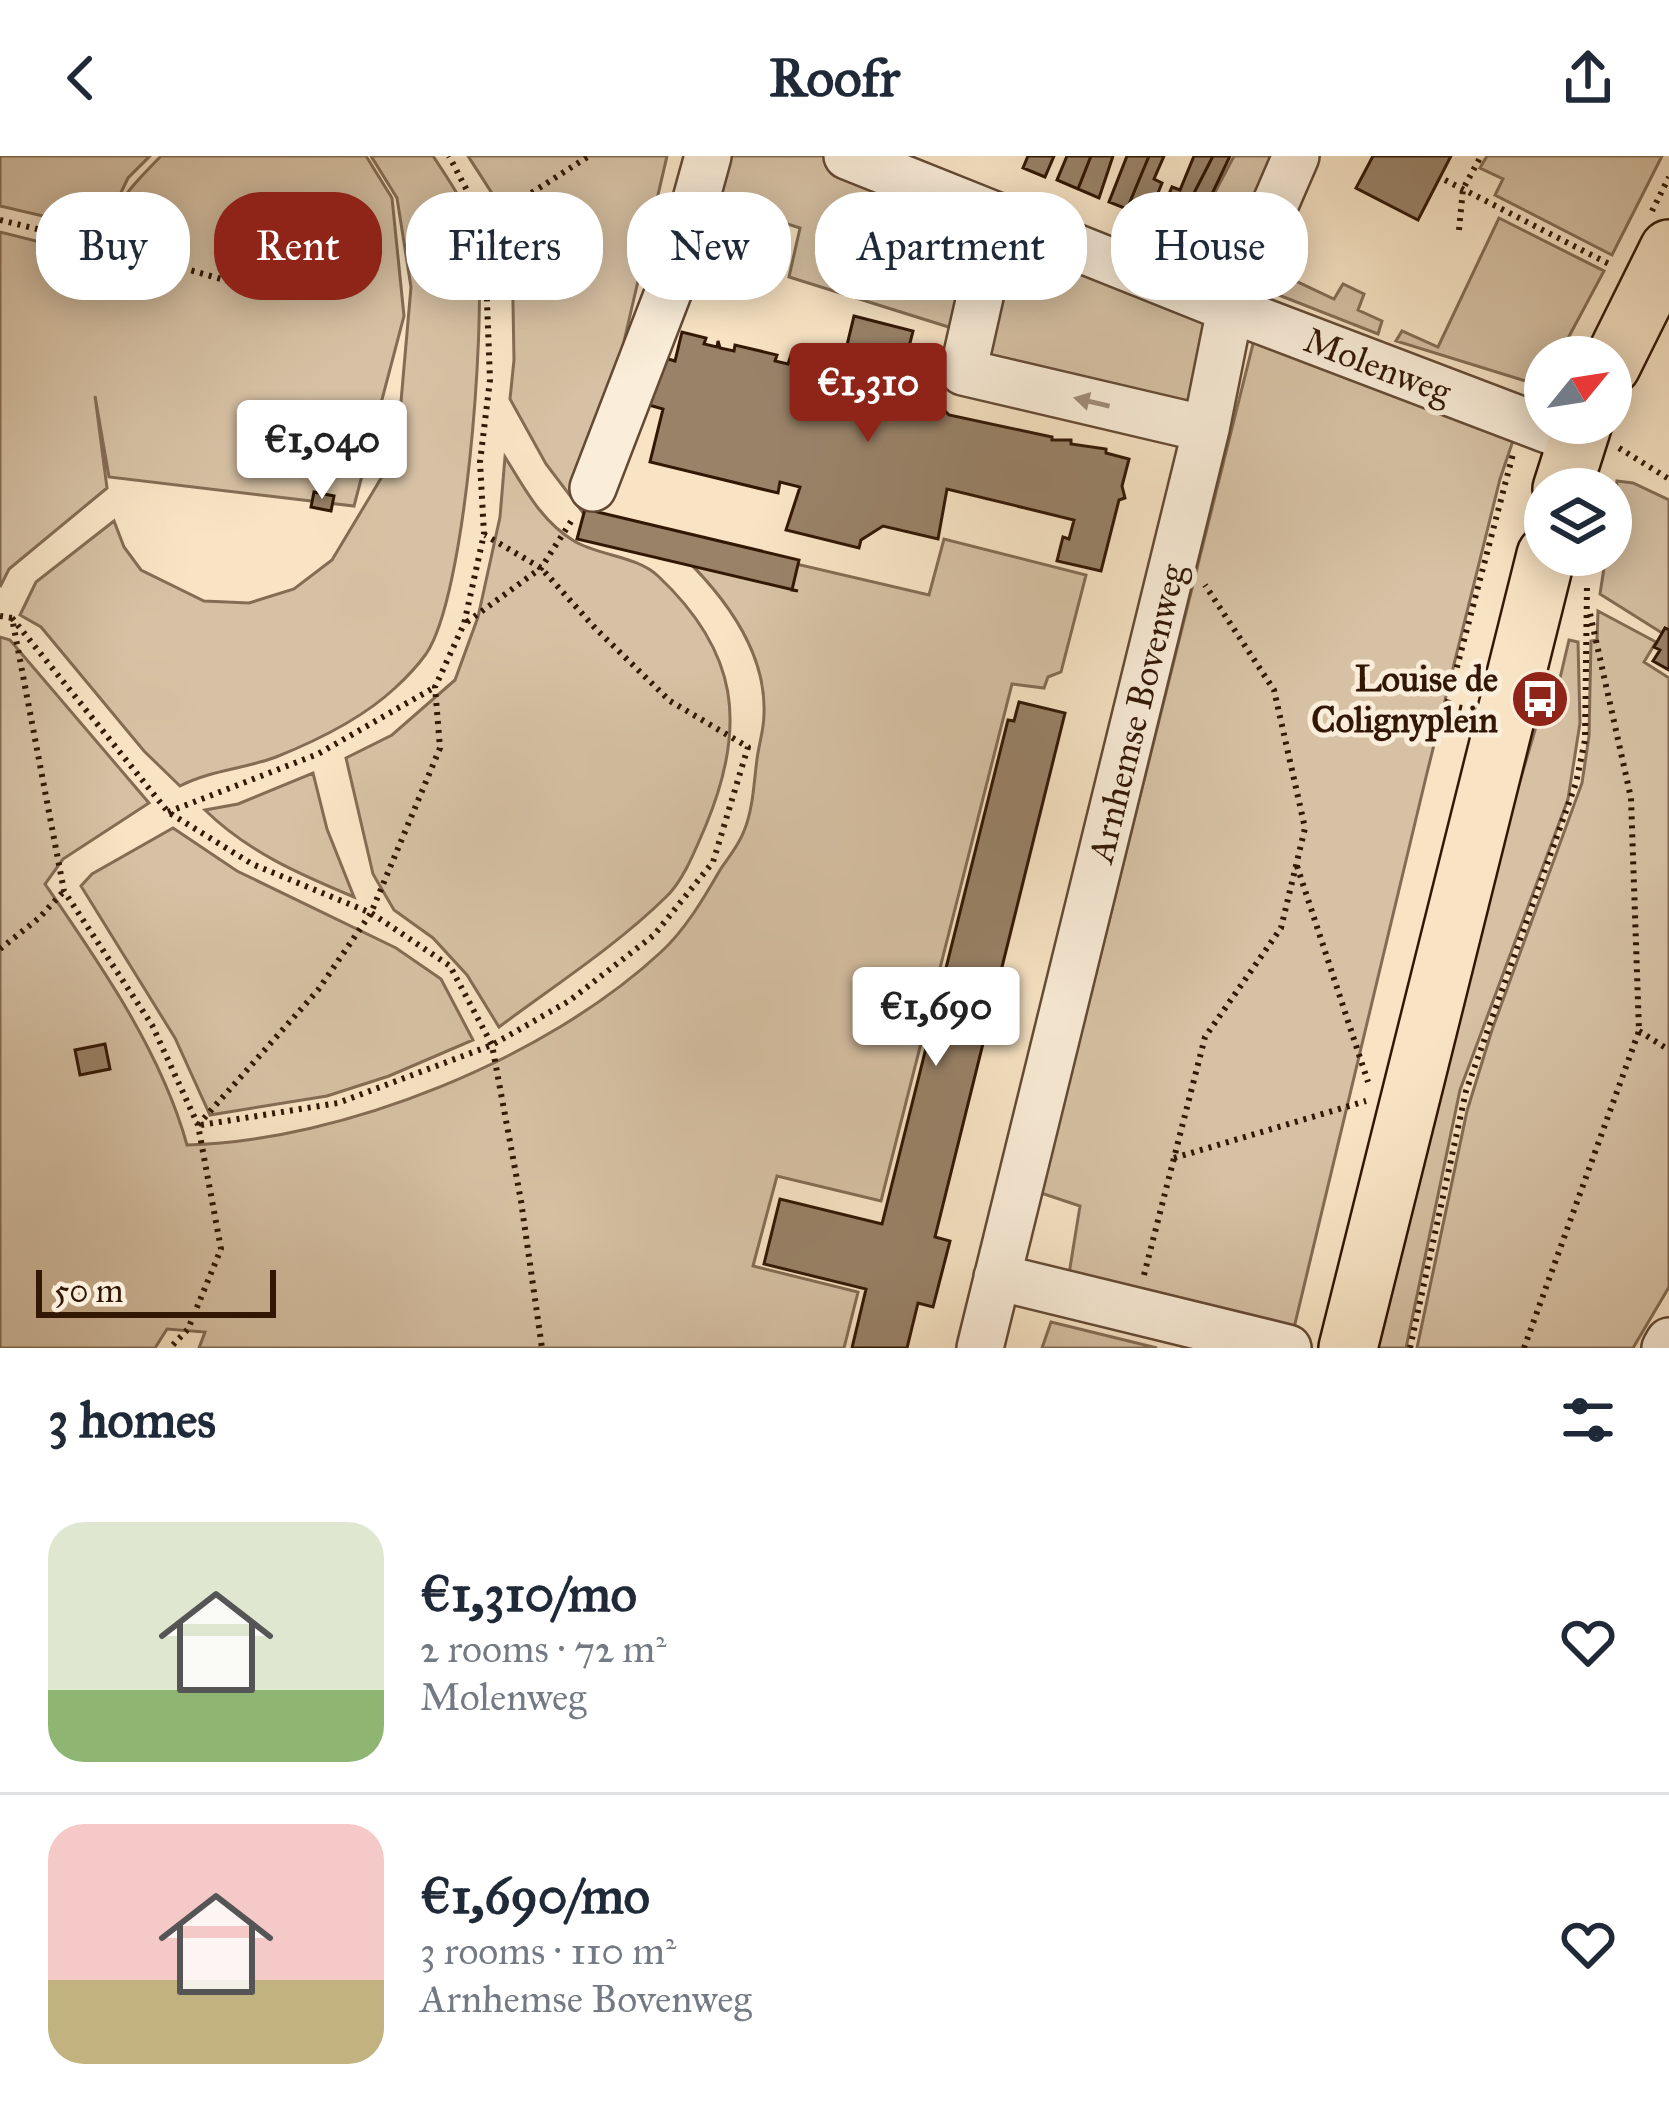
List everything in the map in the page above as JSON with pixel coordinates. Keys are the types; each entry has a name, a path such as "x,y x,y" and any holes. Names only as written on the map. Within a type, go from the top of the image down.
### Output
{"main road":[{"path":"1621,336 1645,260"},
{"path":"1348,1348 1573,576"}],"street":[{"path":"593,488 676,272 708,156"},
{"name":"Molenweg","path":"847,156 935,192"},
{"name":"Arnhemse Bovenweg","path":"980,1348 1206,429 1230,309 1295,156"},
{"name":"Molenweg","path":"1087,253 1524,428"},
{"path":"979,300 963,372 1206,429"},
{"path":"997,1277 1288,1348"}],"path":[{"path":"449,156 468,192"},
{"path":"533,192 589,156"},
{"path":"1460,230 1463,189 1481,156"},
{"path":"1445,181 1645,260"},
{"path":"0,220 214,279"},
{"path":"198,1125 318,990 371,913 440,748 435,687 464,624 484,534 480,462 490,380 487,300"},
{"path":"1470,710 1447,706 1560,444"},
{"path":"1574,444 1618,447 1669,479"},
{"path":"464,624 541,568 593,488"},
{"path":"198,1125 338,1103 492,1045 569,1000 654,935 712,862 748,747 670,701 541,568 484,534"},
{"path":"1135,1311 1204,1037 1281,928 1305,828 1274,690 1178,542"},
{"path":"1410,1348 1466,1091 1576,783 1585,740 1574,576"},
{"path":"1523,1348 1639,1031 1631,798 1575,576"},
{"path":"0,616 12,618 168,812 252,864 371,913 450,966 492,1045 542,1348"},
{"path":"12,618 64,891 152,1025 198,1125 221,1249 188,1329 170,1348"},
{"path":"168,812 318,754 435,687"},
{"path":"1174,1158 1373,1098 1296,862"},
{"path":"0,949 39,919 64,891"},
{"path":"1639,1031 1669,1050"}],"shaded area":[{"path":"0,156 150,156 121,192 36,192 36,214 0,206"},
{"path":"161,156 366,156 392,198 404,316 354,506 109,477 95,396 107,488 9,569 0,587 0,232 36,241 36,300 190,300 190,192 128,192"},
{"path":"371,156 433,156 455,192 406,192 406,255 397,198"},
{"path":"468,156 667,156 659,192 627,192 627,300 634,300 584,514 546,464 510,399 513,300 603,300 603,192 491,192"},
{"path":"722,156 836,156 925,192 815,192 815,285 791,278 800,228 791,225 791,192 715,192"},
{"path":"1234,156 1276,156 1259,192 1215,192"},
{"path":"1487,156 1662,156 1612,255 1495,195 1503,179 1480,168"},
{"path":"1499,218 1604,271 1569,336 1524,336 1524,381 1396,341 1402,331 1438,347"},
{"path":"1087,259 1111,269 1111,300 1185,300 1211,311 1189,409 984,360 999,300 1087,300"},
{"path":"1343,284 1364,294 1358,310 1382,321 1378,334 1291,300 1308,300 1308,287 1334,299"},
{"path":"410,300 479,300 462,522 440,623 426,654 383,699 323,736 276,757 180,786 144,751 41,627 20,615 36,582 114,521 124,547 141,570 204,601 249,603 294,589 332,560 395,455"},
{"path":"862,300 962,300 955,329"},
{"path":"1257,328 1518,426 1500,479 1293,1332 1069,1274 1080,1206 1041,1193"},
{"path":"505,457 535,504 562,533 584,546 649,569 685,604 720,662 730,723 719,789 694,853 672,890 606,949 499,1027 467,975 433,938 394,910 373,874 346,758 392,735 455,680 478,617 500,517"},
{"path":"1632,483 1669,500 1669,630 1662,633 1600,594 1603,576 1632,576"},
{"path":"655,531 929,595 944,539 1086,575 1061,672 1048,677 1044,688 1012,684 881,1201 777,1176 753,1266 858,1292 844,1348 199,1348 205,1332 167,1329 155,1348 0,1348 0,637 10,640 149,803 63,859 45,884 145,1042 187,1145 247,1140 375,1110 502,1059 614,991 661,952 694,913 747,823 763,725 762,687 756,660 730,611"},
{"path":"1598,611 1656,642 1644,662 1669,678 1669,1287 1633,1348 1417,1348 1467,1111 1582,783 1589,736 1591,641 1597,640"},
{"path":"1569,640 1578,642 1580,723 1568,799 1460,1090 1406,1348 1372,1348 1496,863 1547,689 1557,691"},
{"path":"313,773 327,829 354,897 257,850 205,810 238,804"},
{"path":"173,828 237,871 396,948 441,979 473,1040 327,1096 210,1115 175,1038 81,886 92,874"},
{"path":"1051,1322 1157,1348 1042,1348"}],"building":[{"path":"1028,156 1054,156 1045,177 1023,168"},
{"path":"1067,156 1091,156 1078,189 1057,180"},
{"path":"1091,156 1113,156 1099,198 1078,189"},
{"path":"1127,156 1149,156 1134,192 1113,192"},
{"path":"1149,156 1164,156 1154,179 1162,183 1158,192 1134,192"},
{"path":"1194,156 1213,156 1195,192 1170,192 1172,187 1180,190"},
{"path":"1213,156 1230,156 1213,192 1195,192"},
{"path":"1373,156 1451,156 1418,220 1356,188"},
{"path":"854,316 913,331 895,402 1052,440 1071,440 1071,444 1106,449 1106,453 1129,459 1122,486 1125,498 1119,500 1101,571 1057,561 1063,537 1069,539 1074,520 947,489 938,539 883,526 861,540 859,548 786,530 800,487 780,482 778,493 650,462 663,409 642,403 662,357 675,361 682,332 706,338 704,344 717,347 718,341 720,348 734,351 735,345 777,355 775,361 788,364 790,358 792,365 804,368 805,363 840,374"},
{"path":"314,492 334,496 331,511 311,507"},
{"path":"585,509 799,560 792,590 577,539"},
{"path":"1665,628 1669,630 1669,670 1653,661 1660,650 1654,647"},
{"path":"1019,702 1065,713 935,1237 950,1241 933,1307 918,1303 907,1348 852,1348 866,1289 764,1264 780,1199 882,1224 1008,720 1014,721"},
{"path":"105,1044 110,1069 80,1075 75,1050"}],"place":[{"name":"Louise de Colignyplein","path":"1540,699"}]}
